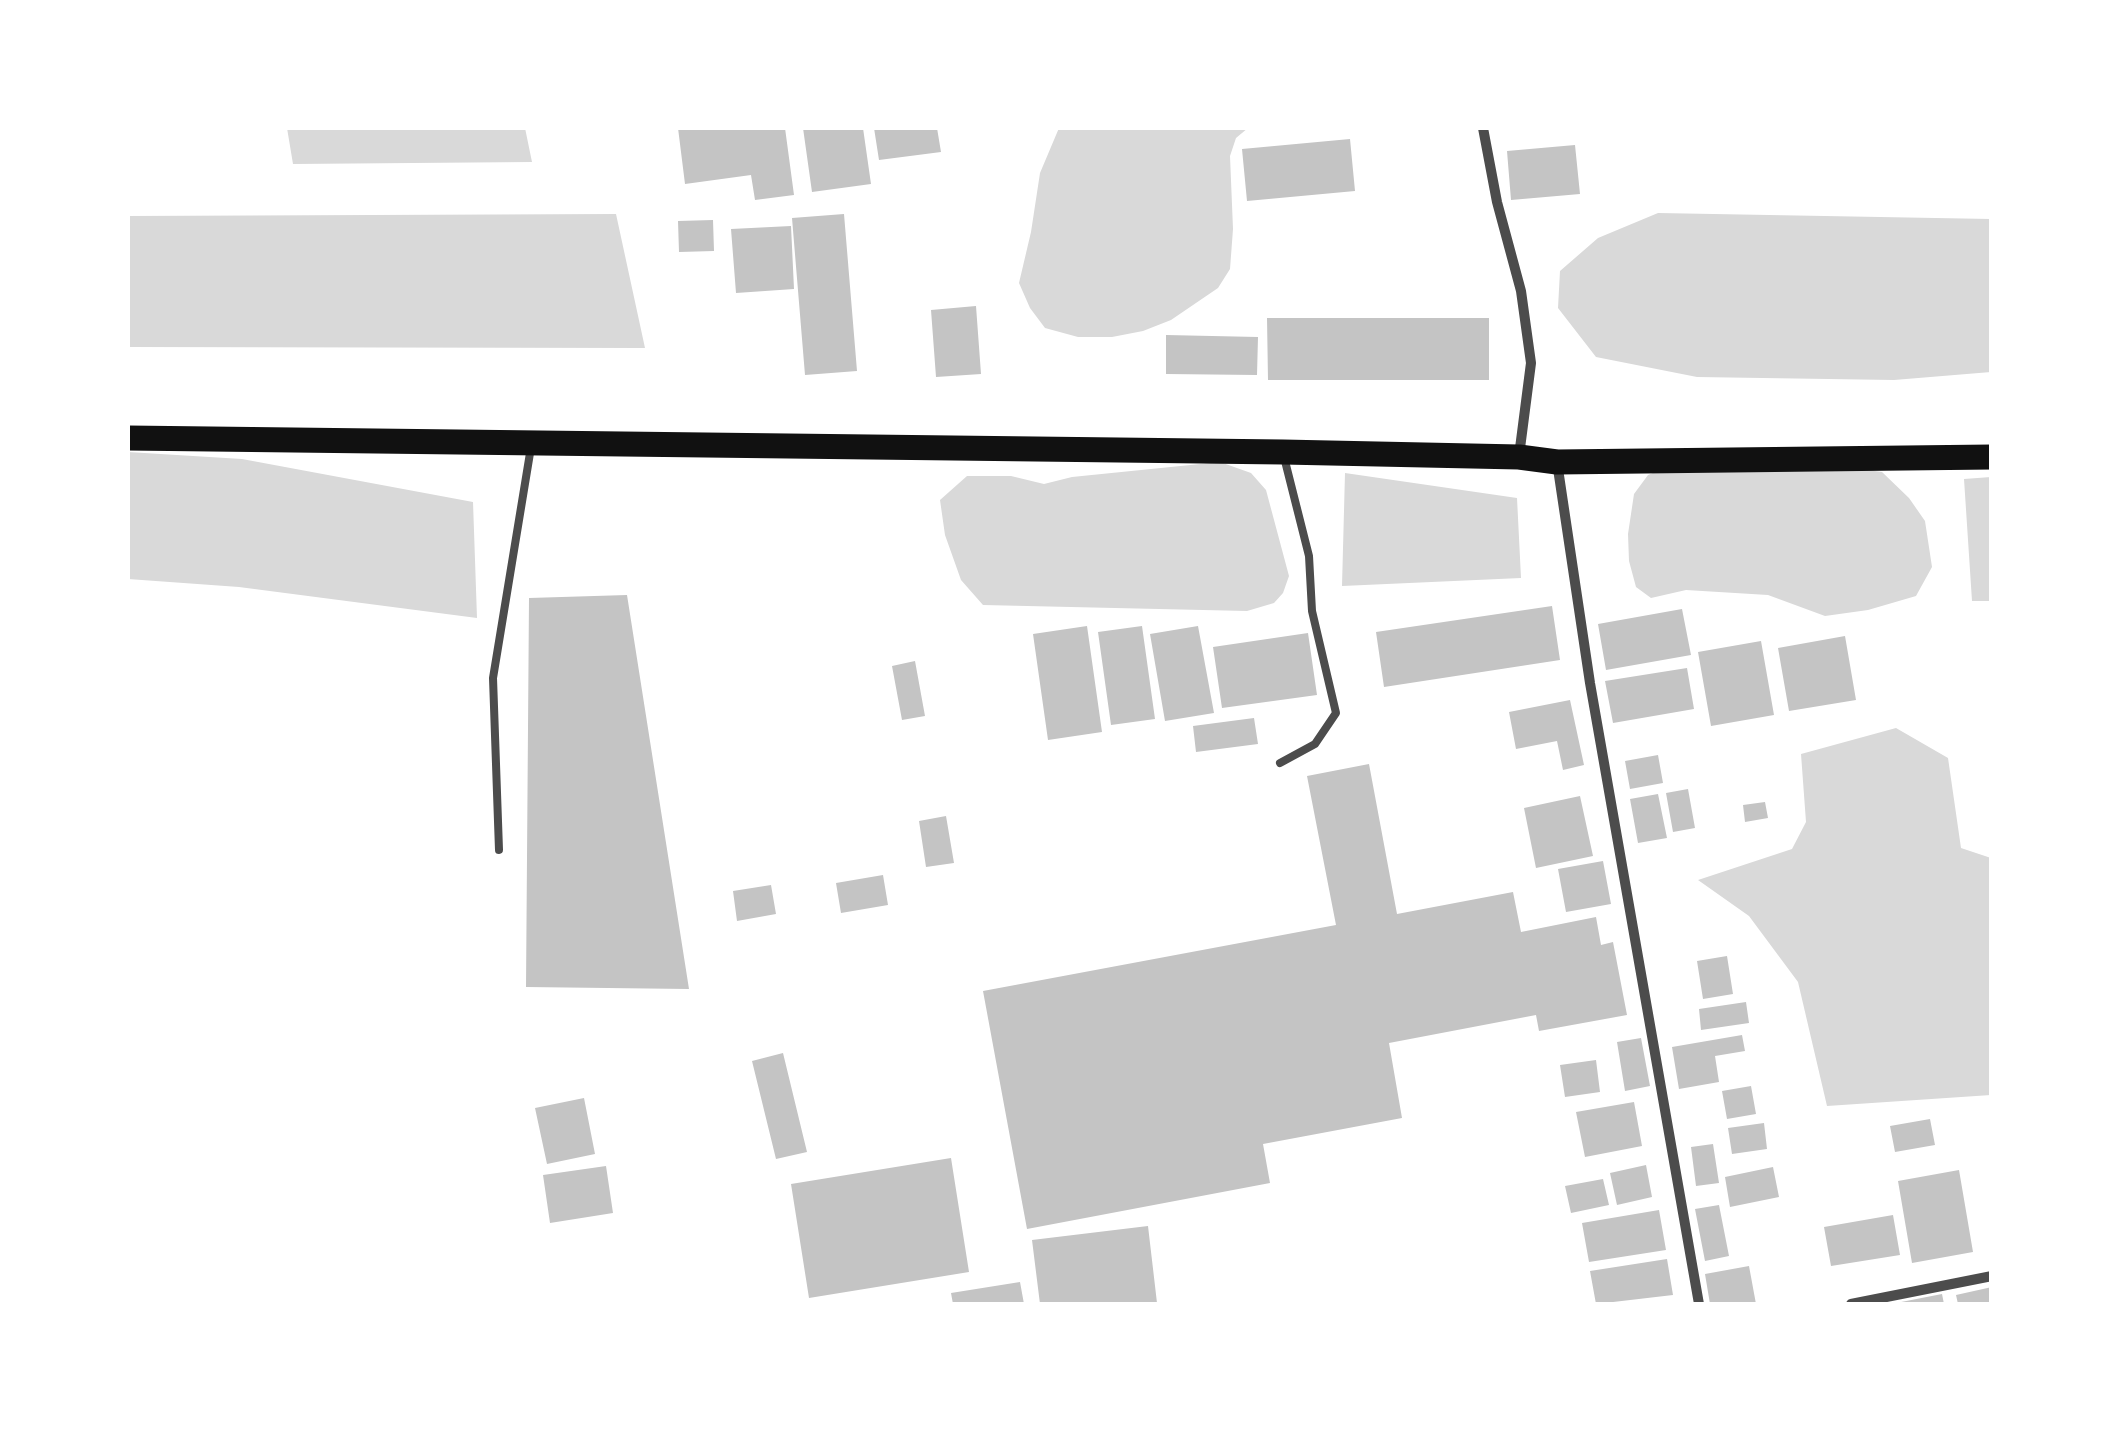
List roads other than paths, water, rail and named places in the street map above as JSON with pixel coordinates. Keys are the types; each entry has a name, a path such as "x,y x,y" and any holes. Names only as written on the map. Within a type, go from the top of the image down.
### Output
{"main road":[{"path":"128,438 1283,452 1519,457 1558,462 1992,457"}],"street":[{"path":"1483,128 1497,202 1521,291 1531,363 1519,457"},
{"path":"1558,462 1594,702 1700,1304"},
{"path":"1851,1304 1992,1276"}],"lane":[{"path":"499,850 492,678 532,443"},
{"path":"1280,763 1315,744 1336,713 1312,611 1309,556 1283,452"}]}
